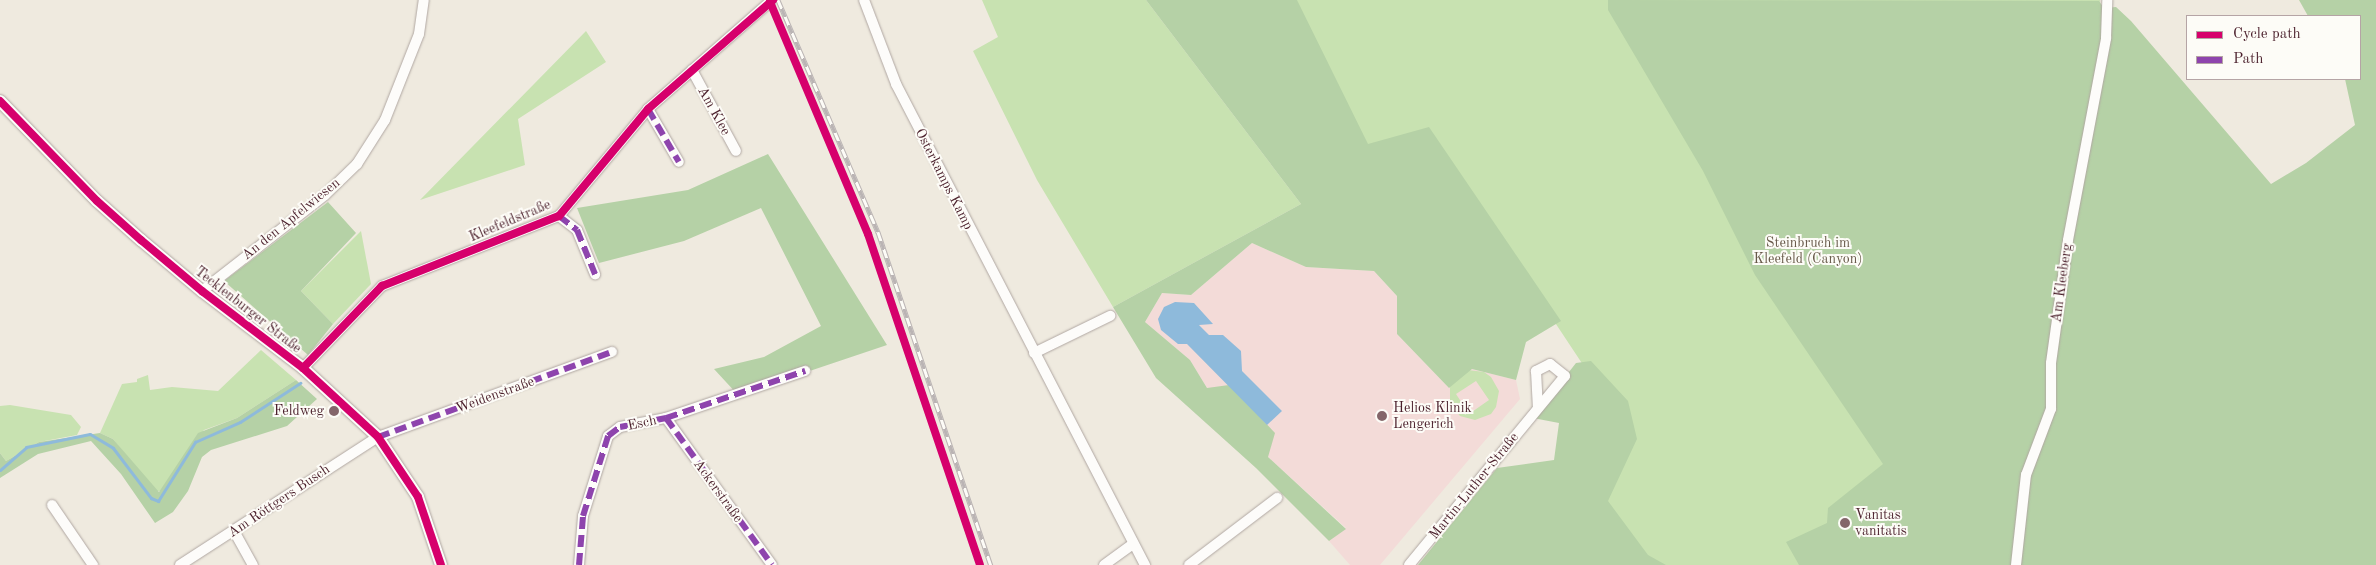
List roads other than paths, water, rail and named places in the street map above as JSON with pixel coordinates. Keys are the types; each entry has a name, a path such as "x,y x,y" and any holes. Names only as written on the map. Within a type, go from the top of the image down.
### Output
{"street":[{"name":"An den Apfelwiesen","path":"202,292 325,195 357,164 385,120 418,34 424,0"},
{"name":"Osterkamps Kamp","path":"864,0 896,84 1145,565"},
{"name":"Am Kleeberg","path":"2016,565 2026,475 2051,409 2051,363 2067,249 2106,38 2107,0"},
{"name":"Kleefeldstraße","path":"303,368 382,286 559,216 648,108 770,2"},
{"name":"Am Klee","path":"692,70 736,152"},
{"name":"Tecklenburger Straße","path":"0,101 97,201 202,292 303,368 378,437 418,497 441,565"},
{"path":"648,108 679,162"},
{"path":"559,216 577,230 595,274"},
{"path":"1034,353 1110,316"},
{"name":"Weidenstraße","path":"378,437 612,352"},
{"name":"Esch","path":"579,565 583,516 608,436 620,428 666,418 805,371"},
{"name":"Martin-Luther-Straße","path":"1409,565 1538,408"},
{"name":"Ackerstraße","path":"666,418 772,565"},
{"name":"Am Röttgers Busch","path":"180,565 378,437"},
{"path":"1189,565 1277,498"},
{"path":"52,505 93,565"},
{"path":"234,531 253,565"},
{"path":"1104,565 1133,544"}],"water":[{"path":"1175,302 1194,303 1213,324 1199,325 1209,335 1223,335 1241,351 1242,371 1282,411 1267,425 1187,344 1178,344 1161,330 1158,319 1164,307"}],"waterway":[{"path":"0,470 26,447 90,434 113,448 151,498 158,501 195,442 240,422 300,383"}],"railway":[{"path":"778,0 878,232 991,565"}],"place":[{"name":"Feldweg","path":"334,411"},
{"name":"Helios Klinik Lengerich","path":"1382,416"},
{"name":"Vanitas vanitatis","path":"1845,523"}],"park label":[{"name":"Steinbruch im Kleefeld (Canyon)","path":"1808,252"}]}
